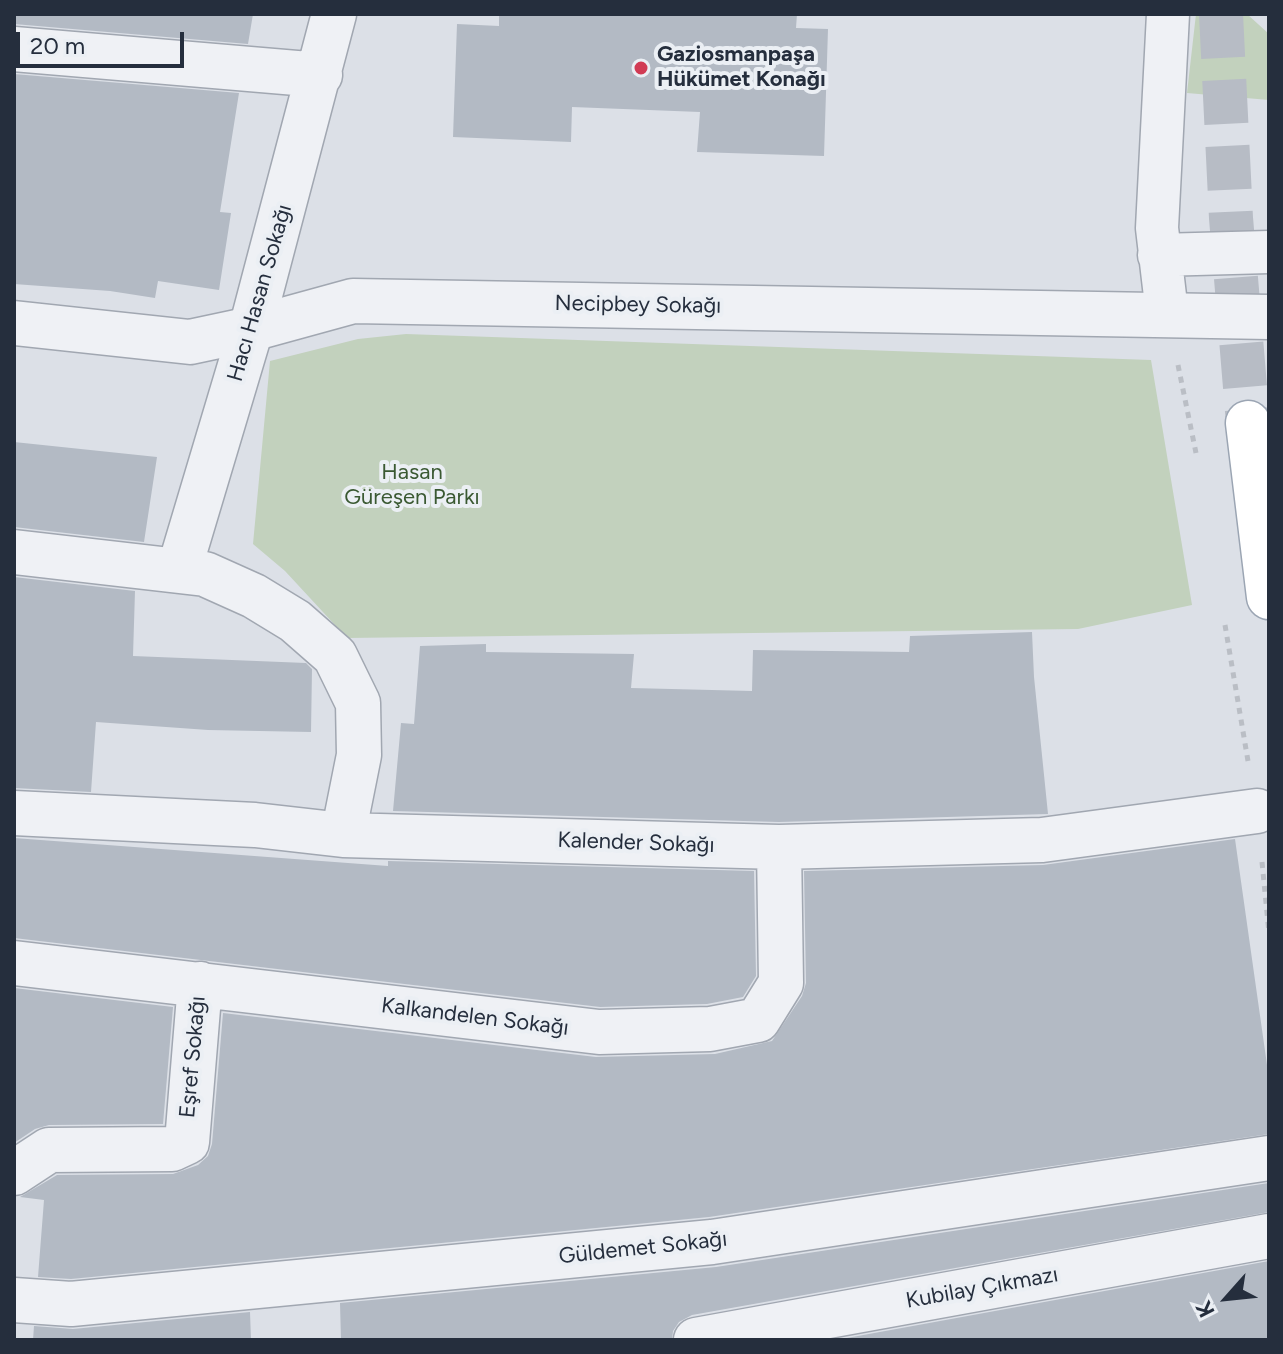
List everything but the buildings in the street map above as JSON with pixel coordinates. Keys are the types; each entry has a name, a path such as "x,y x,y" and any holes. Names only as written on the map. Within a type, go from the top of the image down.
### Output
{"main road":[{"path":"1248,423 1269,597"}],"street":[{"name":"Hacı Hasan Sokağı","path":"179,570 251,329 334,14"},
{"path":"1167,313 1157,228 1168,14"},
{"path":"14,49 320,75"},
{"path":"1159,255 1269,252"},
{"name":"Necipbey Sokağı","path":"14,323 190,342 353,301 1269,317"},
{"path":"14,552 205,574 254,596 295,621 335,656 358,703 359,755 343,835"},
{"name":"Kalender Sokağı","path":"14,813 255,825 343,835 779,847 1042,840 1257,811"},
{"name":"Kalkandelen Sokağı","path":"14,963 599,1032 710,1029 758,1020 781,983 779,847"},
{"name":"Eşref Sokağı","path":"14,1173 49,1150 172,1149 187,1142 200,984"},
{"name":"Güldemet Sokağı","path":"14,1300 71,1304 712,1242 1269,1158"},
{"name":"Kubilay Çıkmazı","path":"696,1340 1269,1236"}],"green space":[{"path":"1196,14 1247,14 1269,34 1269,100 1187,93"},
{"name":"Hasan Güreşen Parkı","path":"406,334 1151,360 1192,605 1078,629 347,638 285,571 253,544 270,361 358,339"}],"tunnel":[{"path":"1221,14 1231,218 1248,423"}],"place":[{"name":"Gaziosmanpaşa Hükümet Konağı","path":"641,68"}]}
